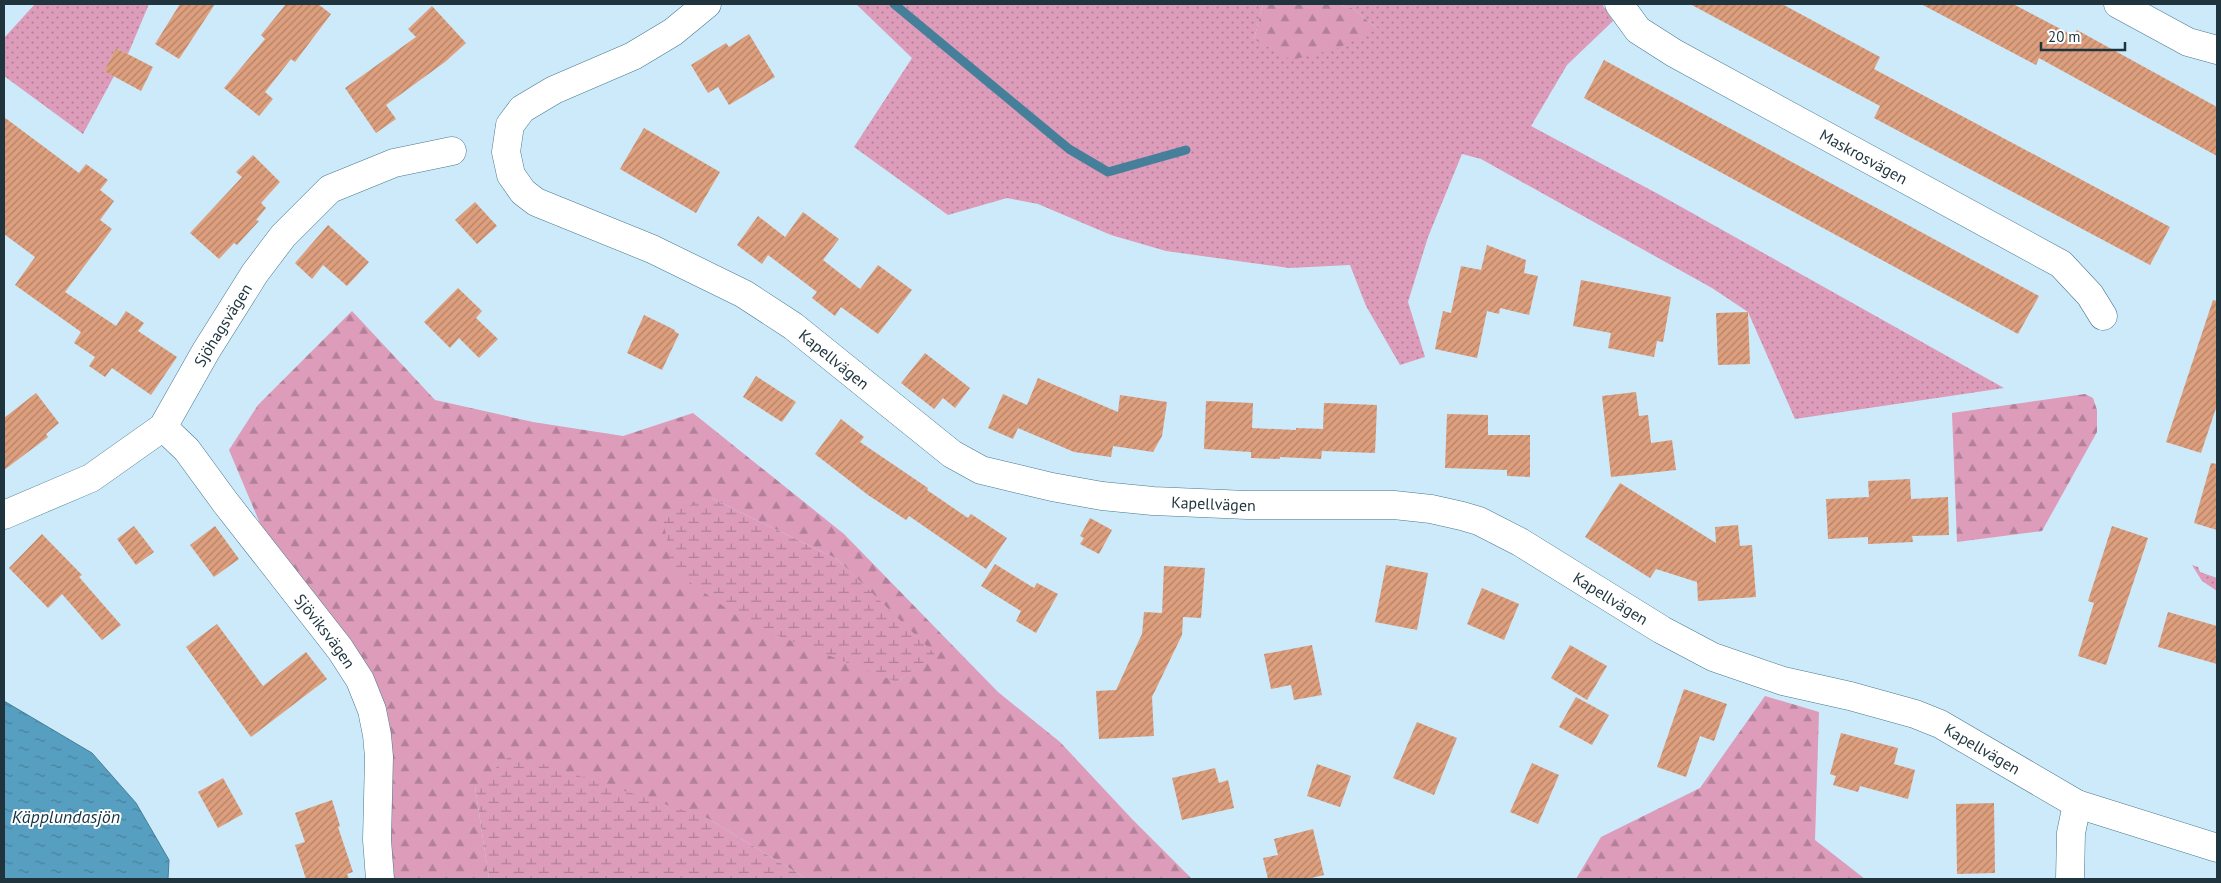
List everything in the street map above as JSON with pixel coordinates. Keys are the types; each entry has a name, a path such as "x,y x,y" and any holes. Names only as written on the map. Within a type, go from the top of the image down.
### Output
{"street":[{"name":"Kapellvägen","path":"707,4 673,32 633,56 554,90 522,108 510,125 506,152 511,175 523,192 536,202 652,249 764,306 793,326 911,423 958,458 982,470 1002,476 1102,496 1153,501 1247,504 1394,505 1431,509 1479,521 1520,542 1662,630 1713,657 1758,674 1893,707 1932,721 2012,765 2077,804 2217,848"},
{"name":"Maskrosvägen","path":"1619,4 1638,30 1674,52 2061,264 2090,294 2103,316"},
{"path":"2118,4 2188,42 2217,50"},
{"name":"Sjöhagsvägen","path":"4,514 91,478 163,427 206,351 255,274 283,236 330,189 355,177 394,164 452,151"},
{"name":"Sjöviksvägen","path":"163,427 187,450 225,502 340,649 360,680 372,710 377,734 379,758 377,840 380,879"},
{"path":"2070,879 2071,833 2077,804"}],"green space":[{"path":"35,4 149,4 128,54 116,48 104,71 114,76 83,134 4,76 4,38"},
{"path":"856,4 1263,4 1254,39 1378,29 1352,8 1338,4 1602,4 1613,21 1567,65 1531,126 1660,195 2004,388 1795,419 1748,312 1712,288 1481,159 1462,154 1428,237 1408,302 1425,357 1400,365 1366,306 1350,265 1289,268 1166,251 1111,235 1038,204 1007,198 948,215 854,147 912,58"},
{"path":"1263,4 1338,4 1352,8 1378,29 1336,49 1291,60 1254,39"},
{"path":"352,311 435,400 533,422 623,436 693,413 844,534 998,692 1060,742 1132,819 1192,879 807,879 707,818 475,786 489,879 389,879 386,735 267,540 229,450 258,405","holes":["711,498 837,559 934,654 897,682"]},
{"path":"2085,394 2093,398 2097,410 2097,432 2042,531 1957,542 1952,413"},
{"path":"711,498 837,559 935,654 897,682 748,624 673,570 662,515"},
{"path":"2192,565 2198,567 2200,572 2217,578 2217,591 2202,581"},
{"path":"1765,696 1819,712 1815,840 1865,879 1576,879 1601,837 1700,788"},
{"path":"512,754 707,818 807,879 489,879 475,786"}],"water":[{"name":"Käpplundasjön","path":"4,701 92,753 136,803 169,860 168,879 4,879"}],"building":[{"path":"180,4 215,4 179,59 155,44"},
{"path":"286,4 318,4 331,14 295,62 291,59 265,92 273,99 259,116 224,88 265,39 261,35"},
{"path":"1690,4 1782,4 1880,57 1874,69 2170,227 2150,265 1874,118 1880,106"},
{"path":"1921,4 2013,4 2074,36 2077,30 2217,107 2217,156 2039,58 2036,65"},
{"path":"432,6 466,43 445,62 386,105 396,119 376,133 345,88 416,37 408,29"},
{"path":"749,34 775,77 729,105 718,87 708,93 691,65 726,43 729,47"},
{"path":"116,48 153,67 141,91 104,71"},
{"path":"1604,60 2039,296 2018,334 1584,98"},
{"path":"4,117 79,173 86,164 108,180 100,190 114,201 100,220 112,229 65,292 116,326 126,311 144,323 138,331 177,357 151,395 112,368 105,377 89,366 95,357 74,343 81,332 15,285 35,257 4,234"},
{"path":"644,128 720,172 696,213 620,169"},
{"path":"253,155 280,182 261,203 266,208 256,220 259,221 237,245 234,243 219,259 190,233 242,177 236,172"},
{"path":"475,202 497,226 477,244 455,220"},
{"path":"803,212 839,239 823,260 860,289 878,265 912,290 878,334 841,307 835,316 812,298 817,292 768,255 762,264 737,245 758,216 785,237"},
{"path":"328,225 369,262 347,286 323,265 312,279 295,263"},
{"path":"1487,245 1526,260 1524,273 1538,276 1529,315 1500,308 1499,314 1487,311 1477,358 1435,349 1443,311 1451,313 1461,266 1481,270"},
{"path":"1581,280 1671,297 1663,342 1657,341 1654,357 1608,348 1611,333 1573,326"},
{"path":"458,288 482,311 476,318 498,339 479,358 459,338 450,348 424,322"},
{"path":"2213,300 2217,301 2217,405 2201,453 2166,442"},
{"path":"1748,312 1750,364 1718,365 1716,313"},
{"path":"644,315 675,330 679,334 662,370 627,353"},
{"path":"925,353 970,388 955,408 943,398 934,409 901,383"},
{"path":"756,376 796,402 782,422 743,397"},
{"path":"1038,378 1118,412 1120,395 1167,402 1162,436 1153,452 1113,446 1111,457 1074,452 1018,428 1013,439 988,428 1003,394 1027,405"},
{"path":"1636,392 1639,416 1648,415 1651,443 1672,440 1676,470 1611,477 1602,396"},
{"path":"36,393 59,423 46,434 48,437 4,470 4,418"},
{"path":"1206,401 1253,403 1252,428 1296,430 1296,428 1323,429 1324,403 1377,405 1375,453 1322,451 1321,459 1280,457 1280,459 1251,458 1251,452 1204,449"},
{"path":"1447,414 1488,415 1488,435 1530,435 1530,477 1507,476 1507,470 1445,468"},
{"path":"841,419 864,437 860,442 928,488 927,490 968,518 971,514 1007,538 986,569 909,516 906,520 868,495 815,454"},
{"path":"2211,463 2217,464 2217,530 2194,523"},
{"path":"1910,479 1911,499 1948,497 1949,535 1912,536 1913,542 1868,544 1868,537 1828,539 1826,499 1869,497 1868,481"},
{"path":"1620,483 1716,543 1715,527 1738,525 1740,546 1752,545 1756,597 1698,601 1697,582 1656,569 1650,578 1585,537"},
{"path":"1090,518 1112,530 1099,554 1080,544 1084,538 1080,536"},
{"path":"134,526 154,552 136,565 117,539"},
{"path":"215,526 239,559 214,577 190,545"},
{"path":"2112,526 2148,538 2106,665 2078,656 2094,603 2088,601"},
{"path":"42,534 82,575 79,577 121,625 102,640 62,594 48,608 9,568"},
{"path":"995,564 1034,588 1037,583 1058,594 1036,633 1016,621 1021,611 981,586"},
{"path":"1386,565 1428,573 1417,630 1375,622"},
{"path":"1164,566 1205,568 1201,618 1183,617 1182,635 1152,697 1154,736 1099,739 1096,691 1116,690 1142,634 1144,612 1162,613"},
{"path":"1482,588 1519,604 1504,640 1467,624"},
{"path":"2168,612 2217,626 2217,664 2158,647"},
{"path":"217,624 263,686 306,652 327,679 251,737 186,647"},
{"path":"1312,645 1322,695 1294,700 1291,685 1271,689 1264,654"},
{"path":"1570,645 1607,666 1587,700 1551,678"},
{"path":"1684,689 1727,704 1714,741 1700,736 1686,777 1657,767"},
{"path":"1576,697 1609,715 1592,745 1559,727"},
{"path":"1417,722 1457,738 1434,795 1393,778"},
{"path":"1841,733 1898,748 1894,764 1915,770 1908,799 1860,786 1858,792 1833,785 1836,776 1830,774"},
{"path":"1532,763 1559,775 1538,824 1510,812"},
{"path":"1317,764 1351,776 1340,807 1307,796"},
{"path":"1215,768 1219,783 1228,780 1234,808 1182,820 1172,778"},
{"path":"223,778 243,814 218,828 198,792"},
{"path":"332,800 340,826 338,827 353,872 347,874 349,879 306,879 295,845 305,842 295,813"},
{"path":"1994,803 1995,873 1957,874 1956,804"},
{"path":"1313,829 1324,875 1307,879 1268,879 1263,858 1278,855 1274,839"}],"waterway":[{"path":"894,4 1069,149 1108,172 1186,150"}]}
